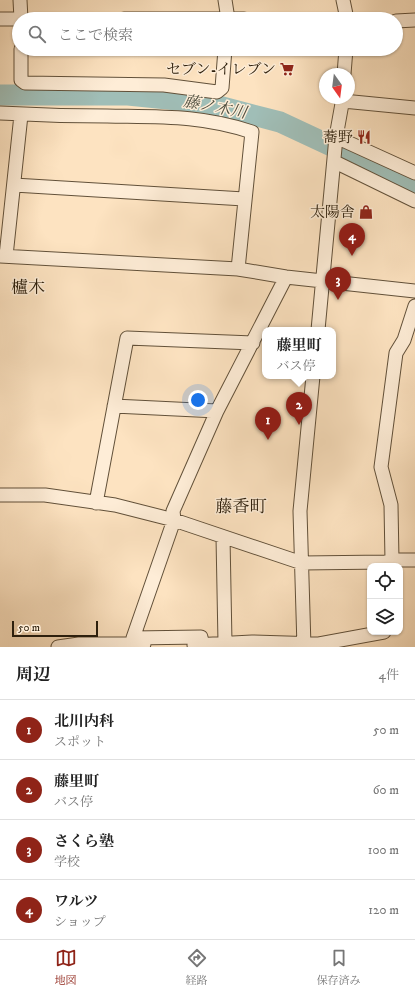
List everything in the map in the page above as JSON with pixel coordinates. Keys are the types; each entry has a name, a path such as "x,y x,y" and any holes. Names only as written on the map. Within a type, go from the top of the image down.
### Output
{"street":[{"path":"20,0 20,12"},
{"path":"225,0 227,12"},
{"path":"343,0 346,12"},
{"path":"0,19 12,19"},
{"path":"403,21 415,20"},
{"path":"21,56 21,80 25,83 164,85 217,92 222,88 224,56"},
{"path":"344,68 345,56"},
{"path":"355,101 415,108"},
{"path":"318,327 335,162 336,138 342,104"},
{"path":"0,113 21,115 176,116 226,124 252,132 238,269"},
{"path":"21,115 14,185 3,256 238,269 286,277 415,291"},
{"path":"336,138 415,173"},
{"path":"335,162 415,201"},
{"path":"14,185 244,199"},
{"path":"202,645 201,637 133,638 174,520 173,511 217,411 286,277"},
{"path":"415,306 404,340 396,353 381,467 392,505 388,563 415,560"},
{"path":"96,503 127,338 253,343"},
{"path":"304,645 300,511 313,379"},
{"path":"114,406 217,411"},
{"path":"0,495 45,495 115,505 174,520 302,563 367,563"},
{"path":"223,537 225,643"},
{"path":"58,647 79,644 202,645 225,643 304,645 336,642 370,635"}],"waterway":[{"name":"藤ノ木川","path":"0,95 128,95 207,103 280,122 415,185"}],"place":[{"name":"セブン-イレブン","path":"287,69"},
{"name":"蕎野","path":"364,137"},
{"name":"太陽舎","path":"366,212"},
{"name":"ワルツ","path":"352,256"},
{"name":"さくら塾","path":"338,300"},
{"name":"藤里町","path":"299,425"},
{"name":"北川内科","path":"268,440"}],"district":[{"name":"櫨木","path":"28,288"},
{"name":"藤香町","path":"241,507"}]}
